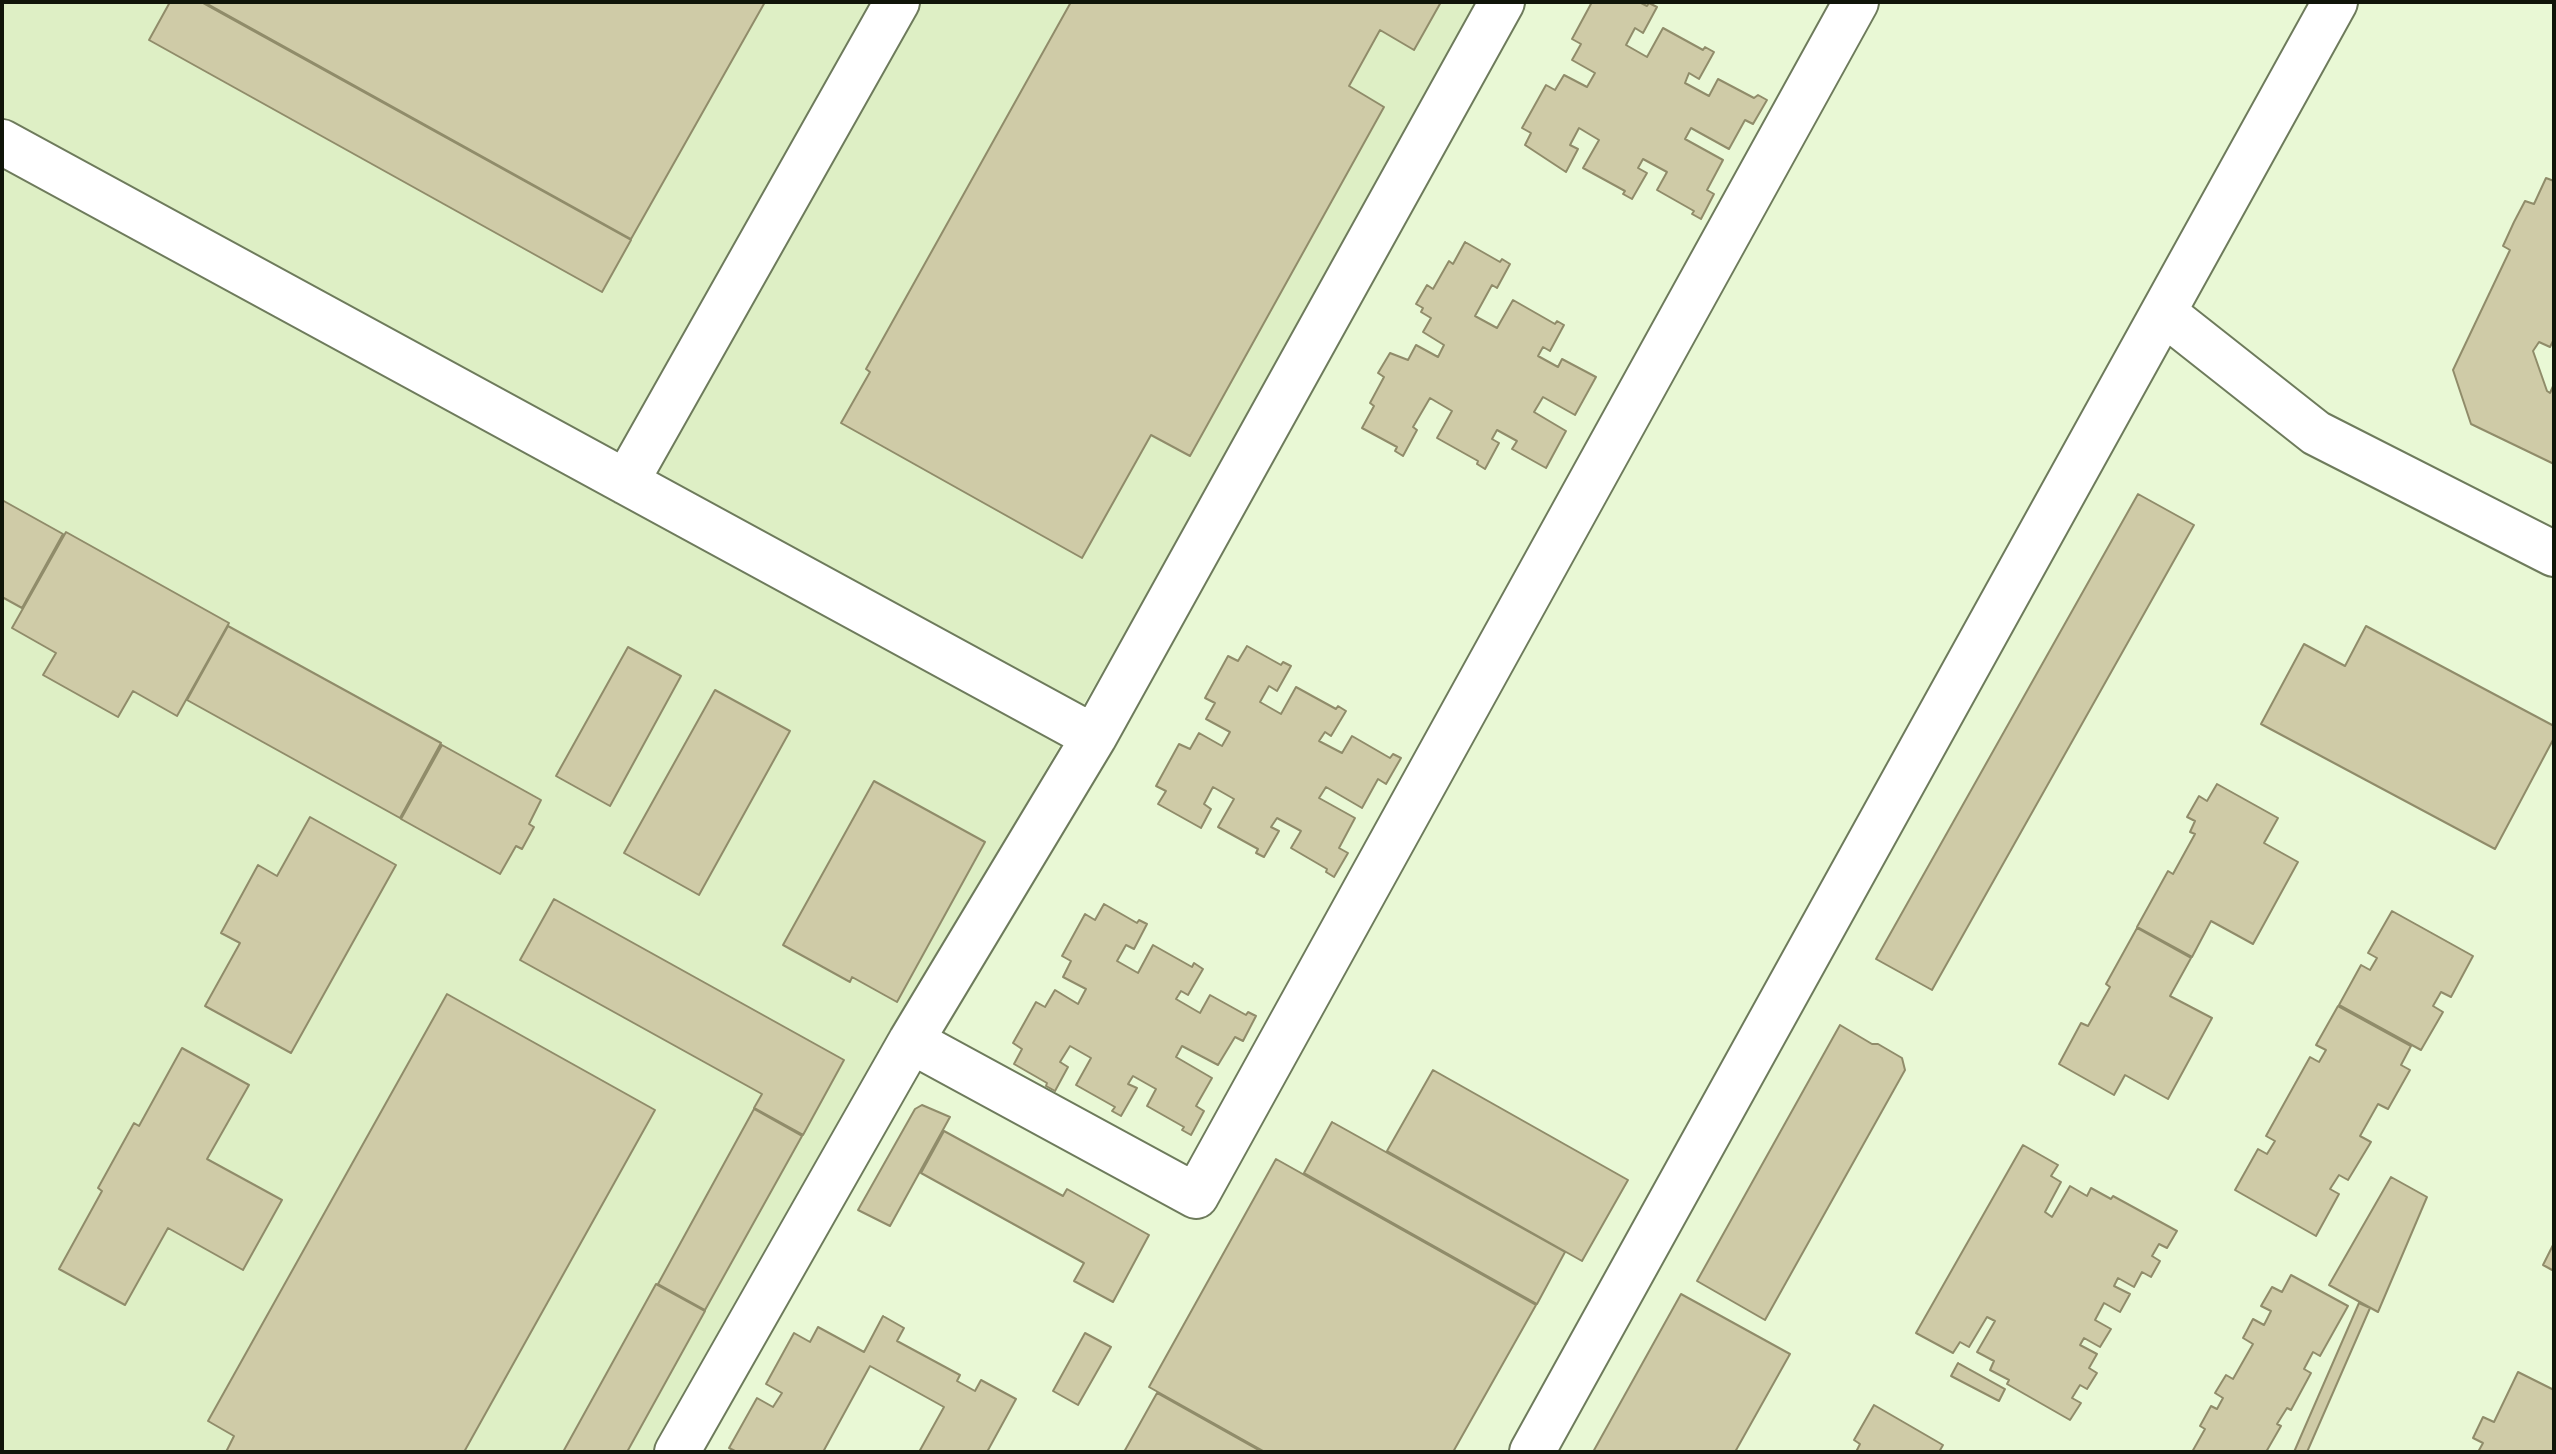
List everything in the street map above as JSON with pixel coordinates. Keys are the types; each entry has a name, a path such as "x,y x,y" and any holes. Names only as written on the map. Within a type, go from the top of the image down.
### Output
{"street":[{"path":"626,482 897,2"},
{"path":"677,1452 911,1041 1094,737 1502,2"},
{"path":"911,1041 1196,1196 1856,2"},
{"path":"1532,1452 2335,2"},
{"path":"2,142 1094,737"},
{"path":"2164,313 2316,433 2554,554"}],"shaded area":[{"path":"2,2 1481,2 1313,308 651,1452 2,1452"}],"building":[{"path":"170,2 201,2 631,240 602,292 149,40"},
{"path":"204,2 765,2 631,239"},
{"path":"1071,2 1441,2 1414,50 1380,30 1349,86 1384,107 1190,456 1151,435 1082,558 841,423 870,372 866,369"},
{"path":"1592,2 1639,2 1657,7 1643,33 1635,28 1626,45 1647,57 1663,28 1703,50 1705,47 1714,52 1699,79 1689,73 1685,83 1709,96 1718,79 1754,98 1758,95 1767,100 1753,124 1745,120 1729,149 1691,128 1685,139 1723,160 1707,190 1714,194 1701,219 1692,214 1694,211 1657,190 1667,172 1643,159 1638,168 1647,173 1632,199 1623,194 1625,191 1583,168 1599,140 1579,128 1570,145 1578,149 1566,172 1525,145 1531,133 1522,128 1546,85 1555,90 1564,75 1587,87 1595,73 1572,60 1581,44 1572,39"},
{"path":"2546,178 2554,181 2554,339 2550,347 2539,342 2533,351 2547,391 2550,393 2554,384 2554,464 2471,424 2453,370 2510,250 2503,246 2514,222 2525,201 2534,204"},
{"path":"1465,242 1500,262 1502,259 1510,264 1497,288 1492,285 1475,316 1497,328 1513,300 1555,324 1557,321 1564,325 1550,351 1543,347 1538,356 1558,367 1562,359 1596,377 1575,415 1543,397 1534,412 1566,431 1546,468 1512,449 1517,441 1497,430 1492,439 1499,443 1485,469 1477,464 1478,461 1437,438 1452,411 1430,398 1413,427 1417,430 1403,456 1395,451 1397,447 1362,428 1374,406 1370,403 1384,377 1378,373 1390,353 1408,360 1416,345 1438,357 1444,345 1423,332 1431,318 1421,312 1423,308 1416,304 1427,285 1433,289 1449,261 1453,264"},
{"path":"2138,494 2194,525 1932,990 1876,959"},
{"path":"2,500 63,534 22,608 2,597"},
{"path":"66,532 229,623 177,716 133,691 118,717 43,675 56,653 12,628"},
{"path":"228,626 441,743 400,818 187,700"},
{"path":"2366,626 2554,726 2554,738 2495,849 2261,724 2304,644 2345,666"},
{"path":"1247,646 1281,665 1283,662 1291,666 1277,691 1269,686 1260,702 1281,714 1296,687 1336,709 1338,706 1346,711 1331,736 1325,732 1319,741 1342,753 1352,736 1390,758 1393,754 1401,758 1386,784 1378,779 1362,808 1326,787 1319,798 1355,818 1339,848 1348,853 1334,877 1326,872 1327,869 1291,848 1301,831 1277,818 1271,827 1279,831 1264,857 1256,853 1258,849 1218,827 1234,799 1213,787 1204,804 1211,809 1201,828 1158,804 1166,791 1156,786 1179,744 1190,749 1199,733 1222,746 1230,732 1206,719 1215,703 1205,698 1228,656 1238,661"},
{"path":"628,647 681,676 610,806 556,776"},
{"path":"715,690 790,731 699,895 624,853"},
{"path":"442,745 541,800 529,824 534,827 522,849 516,846 500,874 401,819"},
{"path":"874,781 985,842 897,1002 852,977 850,982 783,945"},
{"path":"2217,784 2278,818 2264,843 2298,862 2253,944 2211,921 2192,957 2137,927 2168,871 2173,874 2195,834 2190,832 2195,821 2187,817 2199,796 2207,801"},
{"path":"310,817 396,865 291,1053 205,1006 240,943 221,933 258,865 277,876"},
{"path":"554,899 844,1060 803,1135 754,1108 762,1094 520,960"},
{"path":"1104,904 1137,923 1139,920 1147,924 1134,949 1126,945 1117,961 1138,973 1153,945 1192,967 1194,963 1203,969 1188,995 1181,991 1176,999 1200,1013 1210,995 1246,1015 1248,1012 1256,1016 1243,1041 1235,1037 1218,1065 1182,1046 1176,1057 1212,1078 1196,1106 1204,1111 1191,1135 1182,1130 1184,1127 1147,1106 1156,1089 1133,1076 1128,1084 1137,1088 1121,1116 1112,1111 1115,1107 1076,1085 1091,1058 1070,1046 1060,1062 1068,1067 1055,1091 1014,1064 1022,1049 1013,1043 1036,1002 1045,1007 1055,990 1078,1004 1086,989 1063,977 1071,961 1062,956 1085,914 1095,920"},
{"path":"2392,911 2473,956 2451,997 2441,992 2433,1006 2443,1012 2421,1050 2339,1005 2361,965 2370,970 2377,958 2368,953"},
{"path":"2137,928 2191,958 2170,996 2212,1018 2168,1099 2125,1075 2114,1095 2059,1064 2081,1023 2088,1026 2110,987 2106,984"},
{"path":"447,994 655,1110 464,1452 226,1452 234,1436 208,1421"},
{"path":"2338,1006 2411,1046 2401,1065 2410,1070 2388,1109 2378,1104 2360,1136 2371,1142 2348,1180 2339,1175 2330,1189 2339,1194 2316,1236 2235,1190 2258,1149 2267,1154 2275,1141 2266,1136 2310,1057 2319,1062 2326,1050 2316,1045"},
{"path":"1840,1025 1902,1058 1905,1070 1765,1320 1697,1281"},
{"path":"182,1048 249,1085 207,1159 282,1200 243,1270 168,1228 125,1305 59,1269 102,1191 98,1188 134,1123 139,1126"},
{"path":"1433,1070 1628,1180 1582,1261 1387,1151"},
{"path":"922,1105 950,1117 890,1226 858,1210 915,1109"},
{"path":"754,1109 802,1136 705,1310 658,1284"},
{"path":"1332,1122 1565,1252 1537,1304 1304,1173"},
{"path":"944,1131 1063,1196 1067,1189 1149,1235 1113,1302 1074,1281 1084,1263 921,1173"},
{"path":"2023,1145 2058,1165 2051,1176 2061,1182 2045,1212 2052,1217 2070,1186 2087,1196 2091,1188 2111,1199 2113,1196 2177,1231 2167,1248 2159,1244 2152,1256 2160,1261 2151,1277 2142,1272 2134,1287 2118,1278 2114,1286 2130,1294 2120,1312 2104,1303 2095,1320 2111,1329 2100,1347 2084,1338 2080,1345 2097,1354 2089,1368 2097,1373 2087,1389 2080,1385 2072,1398 2081,1403 2070,1420 2007,1384 2009,1380 1990,1370 1994,1361 1977,1352 1995,1321 1987,1317 1969,1347 1960,1342 1953,1353 1916,1333"},
{"path":"1276,1159 1536,1305 1453,1452 1265,1452 1149,1387"},
{"path":"2391,1177 2427,1197 2378,1312 2329,1285"},
{"path":"2554,1243 2554,1271 2543,1265"},
{"path":"2291,1275 2348,1306 2320,1356 2313,1352 2304,1369 2311,1373 2291,1410 2287,1408 2277,1424 2281,1426 2266,1452 2192,1452 2205,1429 2200,1426 2211,1406 2217,1409 2223,1398 2215,1393 2226,1375 2233,1379 2253,1344 2243,1338 2253,1319 2264,1325 2271,1311 2261,1306 2272,1287 2282,1292"},
{"path":"656,1284 705,1311 627,1452 563,1452"},
{"path":"1681,1294 1790,1354 1735,1452 1593,1452"},
{"path":"2359,1303 2370,1308 2307,1452 2294,1452"},
{"path":"883,1316 904,1328 897,1341 960,1375 957,1381 975,1391 981,1380 1016,1399 987,1452 919,1452 944,1407 870,1366 823,1452 737,1452 729,1448 757,1398 773,1407 782,1393 766,1384 794,1333 810,1342 818,1327 864,1352"},
{"path":"1085,1333 1111,1347 1078,1405 1053,1391"},
{"path":"1958,1363 2005,1389 1999,1401 1951,1376"},
{"path":"2518,1372 2554,1390 2554,1452 2478,1452 2483,1443 2473,1438 2483,1417 2494,1422"},
{"path":"1157,1393 1262,1452 1124,1452"},
{"path":"1874,1405 1943,1445 1939,1452 1856,1452 1860,1444 1854,1440"}]}
